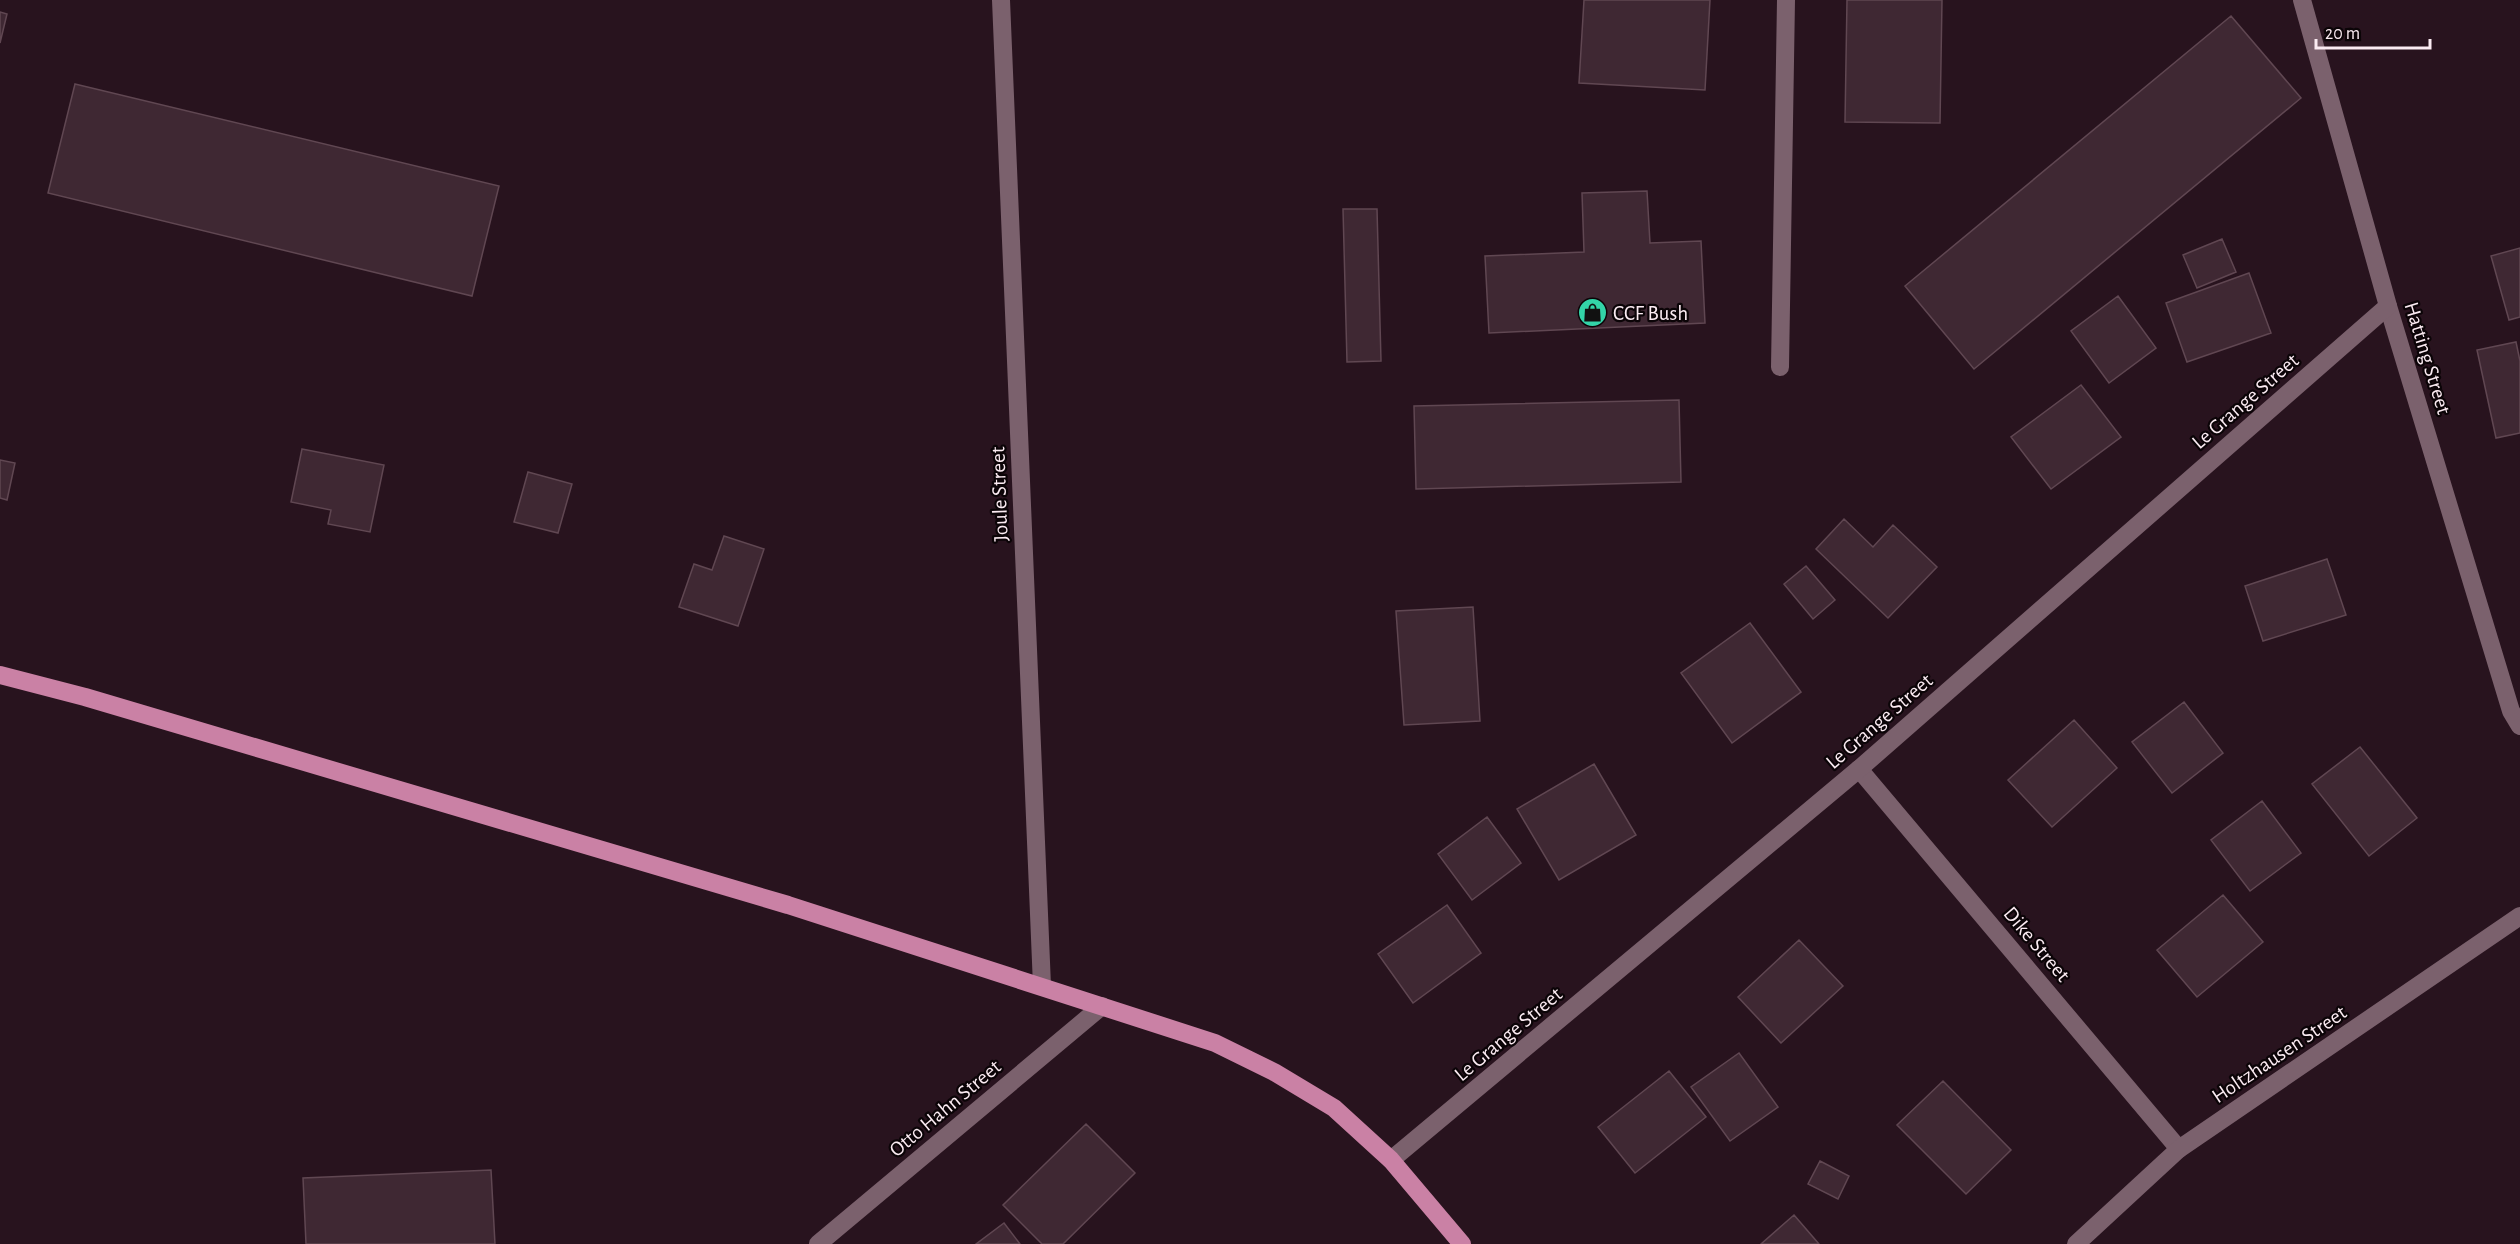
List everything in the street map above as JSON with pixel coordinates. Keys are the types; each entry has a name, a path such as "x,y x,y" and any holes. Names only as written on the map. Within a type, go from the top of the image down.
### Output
{"main road":[{"path":"0,675 97,700 788,905 1215,1042 1274,1072 1334,1108 1391,1160 1462,1244"}],"street":[{"name":"Joule Street","path":"1001,0 1042,986"},
{"path":"1780,367 1786,0"},
{"name":"Hatting Street","path":"2302,0 2388,306 2511,711 2520,726"},
{"name":"Le Grange Street","path":"1391,1160 1859,769 2388,306"},
{"name":"Dike Street","path":"1859,769 2179,1149"},
{"name":"Holtzhausen Street","path":"2076,1244 2179,1149 2520,916"},
{"name":"Otto Hahn Street","path":"818,1244 1102,1006"}],"building":[{"path":"1584,0 1710,0 1705,90 1579,83"},
{"path":"1847,0 1942,0 1940,123 1845,122"},
{"path":"0,12 7,14 0,43"},
{"path":"2231,16 2301,98 1974,369 1905,286"},
{"path":"75,84 499,186 472,296 48,193"},
{"path":"1647,191 1650,243 1701,241 1705,323 1489,333 1485,256 1584,252 1582,193"},
{"path":"1343,209 1377,209 1381,361 1347,362"},
{"path":"2222,239 2236,272 2197,288 2183,255"},
{"path":"2520,248 2520,317 2509,320 2491,256"},
{"path":"2249,273 2271,333 2187,362 2166,303"},
{"path":"2118,296 2156,348 2109,383 2071,331"},
{"path":"2516,342 2520,361 2520,433 2496,438 2477,350"},
{"path":"2081,385 2121,437 2051,489 2011,437"},
{"path":"1679,400 1681,482 1416,489 1414,406"},
{"path":"302,449 384,465 370,532 328,524 331,510 291,502"},
{"path":"0,460 15,463 7,500 0,498"},
{"path":"528,472 572,484 558,533 514,522"},
{"path":"1844,519 1873,547 1893,525 1937,567 1888,618 1816,549"},
{"path":"724,536 764,549 738,626 679,607 694,564 712,570"},
{"path":"2327,559 2346,615 2263,641 2245,586"},
{"path":"1806,566 1835,600 1813,619 1784,584"},
{"path":"1473,607 1480,721 1404,725 1396,611"},
{"path":"1750,623 1801,692 1732,743 1681,673"},
{"path":"2184,702 2223,753 2172,793 2132,742"},
{"path":"2074,720 2117,768 2052,827 2008,780"},
{"path":"2360,747 2417,818 2369,856 2312,784"},
{"path":"1594,764 1636,835 1559,880 1517,809"},
{"path":"2262,801 2301,853 2250,891 2211,840"},
{"path":"1487,817 1521,863 1472,900 1438,854"},
{"path":"2223,895 2263,942 2197,997 2157,950"},
{"path":"1447,905 1481,953 1413,1003 1378,954"},
{"path":"1799,940 1843,986 1781,1043 1738,997"},
{"path":"1739,1053 1778,1107 1730,1141 1691,1087"},
{"path":"1669,1071 1706,1117 1635,1173 1598,1127"},
{"path":"1943,1081 2011,1150 1966,1194 1897,1125"},
{"path":"1086,1124 1135,1173 1063,1244 1042,1244 1003,1205"},
{"path":"1820,1161 1849,1176 1838,1199 1808,1184"},
{"path":"491,1170 495,1244 306,1244 303,1178"},
{"path":"1794,1215 1819,1244 1761,1244"},
{"path":"1004,1223 1020,1244 976,1244"}],"place":[{"name":"CCF Bush","path":"1592,313"}]}
